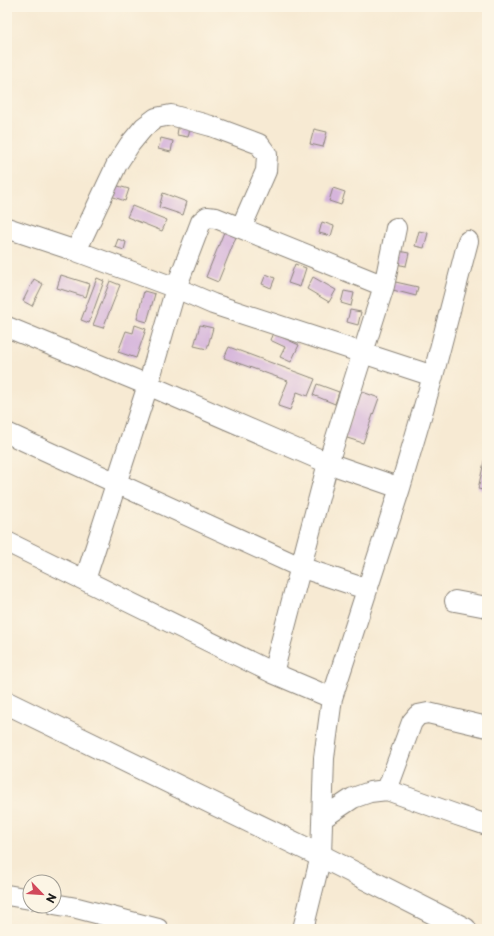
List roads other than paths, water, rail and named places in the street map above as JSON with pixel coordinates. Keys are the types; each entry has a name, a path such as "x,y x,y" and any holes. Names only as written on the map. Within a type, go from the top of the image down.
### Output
{"street":[{"path":"76,251 117,164 130,144 144,127 156,118 171,115 212,126 259,144 267,155 266,171 241,228"},
{"path":"85,580 148,385 176,288 201,222 208,217 216,218 384,286"},
{"path":"7,228 76,251 176,288 213,304 434,376"},
{"path":"273,672 328,463 384,286 396,228"},
{"path":"303,929 321,856 324,758 332,698 366,589 400,488 434,376 468,241"},
{"path":"7,327 148,385 328,463 400,488"},
{"path":"7,433 300,567 366,589"},
{"path":"7,542 273,672 332,698"},
{"path":"455,601 487,607"},
{"path":"7,703 321,856 465,929"},
{"path":"387,790 412,722 418,715 428,713 487,727"},
{"path":"323,818 353,798 370,792 387,790 457,816 487,825"},
{"path":"7,894 22,897"},
{"path":"62,905 158,929"}]}
